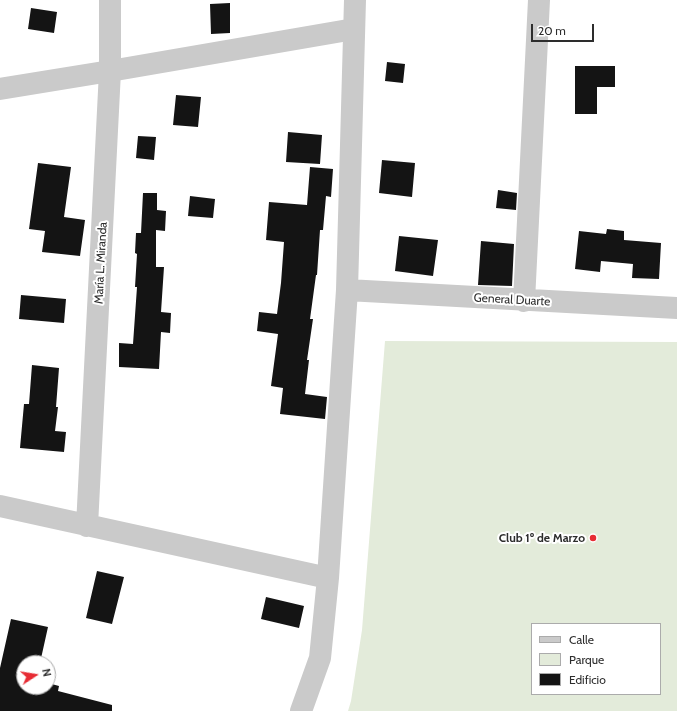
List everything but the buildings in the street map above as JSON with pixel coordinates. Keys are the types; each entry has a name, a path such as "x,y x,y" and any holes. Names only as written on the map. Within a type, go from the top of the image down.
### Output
{"street":[{"name":"María L. Miranda","path":"87,526 110,71 110,0"},
{"path":"524,300 539,0"},
{"path":"301,711 320,658 328,578 347,290 354,29 361,1"},
{"path":"0,88 110,71 354,29"},
{"name":"General Duarte","path":"347,290 677,308"},
{"path":"0,506 328,578"}],"green space":[{"path":"385,341 677,342 677,711 348,711 351,701 362,630"}],"place":[{"name":"Club 1º de Marzo","path":"593,538"}]}
